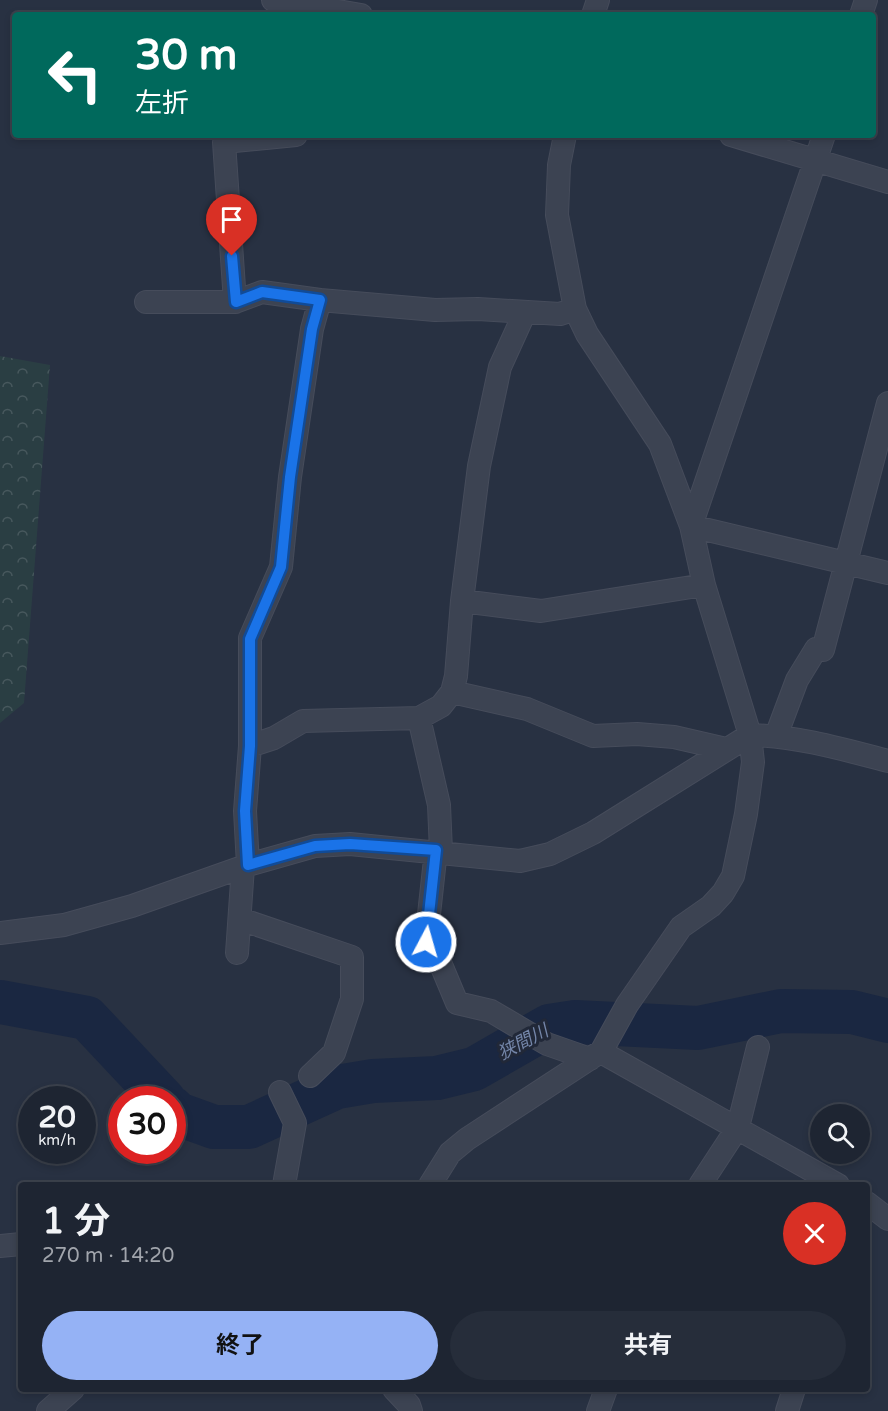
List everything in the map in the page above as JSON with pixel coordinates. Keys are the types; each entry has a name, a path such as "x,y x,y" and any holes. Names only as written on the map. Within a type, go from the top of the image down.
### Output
{"street":[{"path":"273,0 343,12"},
{"path":"236,302 224,142 265,138"},
{"path":"432,1182 450,1154 467,1139 600,1050 621,1014 681,927 711,906 723,893 733,876 746,814 753,762 750,735 704,585 691,526 660,444 606,363 575,309 557,215 559,165 564,138"},
{"path":"742,138 888,182"},
{"path":"691,526 823,138"},
{"path":"146,302 236,302 262,292 320,300 435,310 478,309 560,314 575,309"},
{"path":"237,953 245,866 245,811 250,746 250,639 281,567 290,477 312,329 320,300"},
{"path":"250,746 274,738 303,721 419,718 441,706 452,692 456,676 473,498 500,367 525,312"},
{"path":"776,736 801,671 816,649 823,650 844,576 844,562 888,403"},
{"path":"691,526 888,573"},
{"path":"462,601 541,611 704,585"},
{"path":"452,692 526,709 593,736 637,734 674,737 726,748"},
{"path":"419,718 439,805 438,851 426,942 439,960 457,1003 491,1011 547,1044 600,1050 833,1182"},
{"path":"0,933 64,925 110,913 245,866 315,846 350,844 520,861 550,854 593,833 750,735 776,736 888,761"},
{"path":"240,919 352,957 352,999 334,1053 310,1077"},
{"path":"702,1182 738,1127 758,1047"},
{"path":"280,1092 295,1123 285,1182"},
{"path":"870,1205 888,1219"},
{"path":"0,1246 18,1244"},
{"path":"48,1411 70,1392"},
{"path":"397,1392 409,1405 411,1411"},
{"path":"598,1411 605,1392"},
{"path":"787,1411 793,1392"}],"green space":[{"path":"0,356 50,365 24,703 0,723"}],"waterway":[{"name":"狭間川","path":"0,1002 87,1018 151,1086"},
{"name":"狭間川","path":"186,1117 214,1127 249,1127 337,1087 373,1081 437,1078 474,1069 549,1026 575,1022 698,1028 781,1011 852,1012 888,1021"}],"route":[{"path":"232,256 236,302 262,292 320,300 312,329 290,477 281,567 250,639 250,746 245,811 248,865 315,846 350,844 436,850 426,942"}]}
